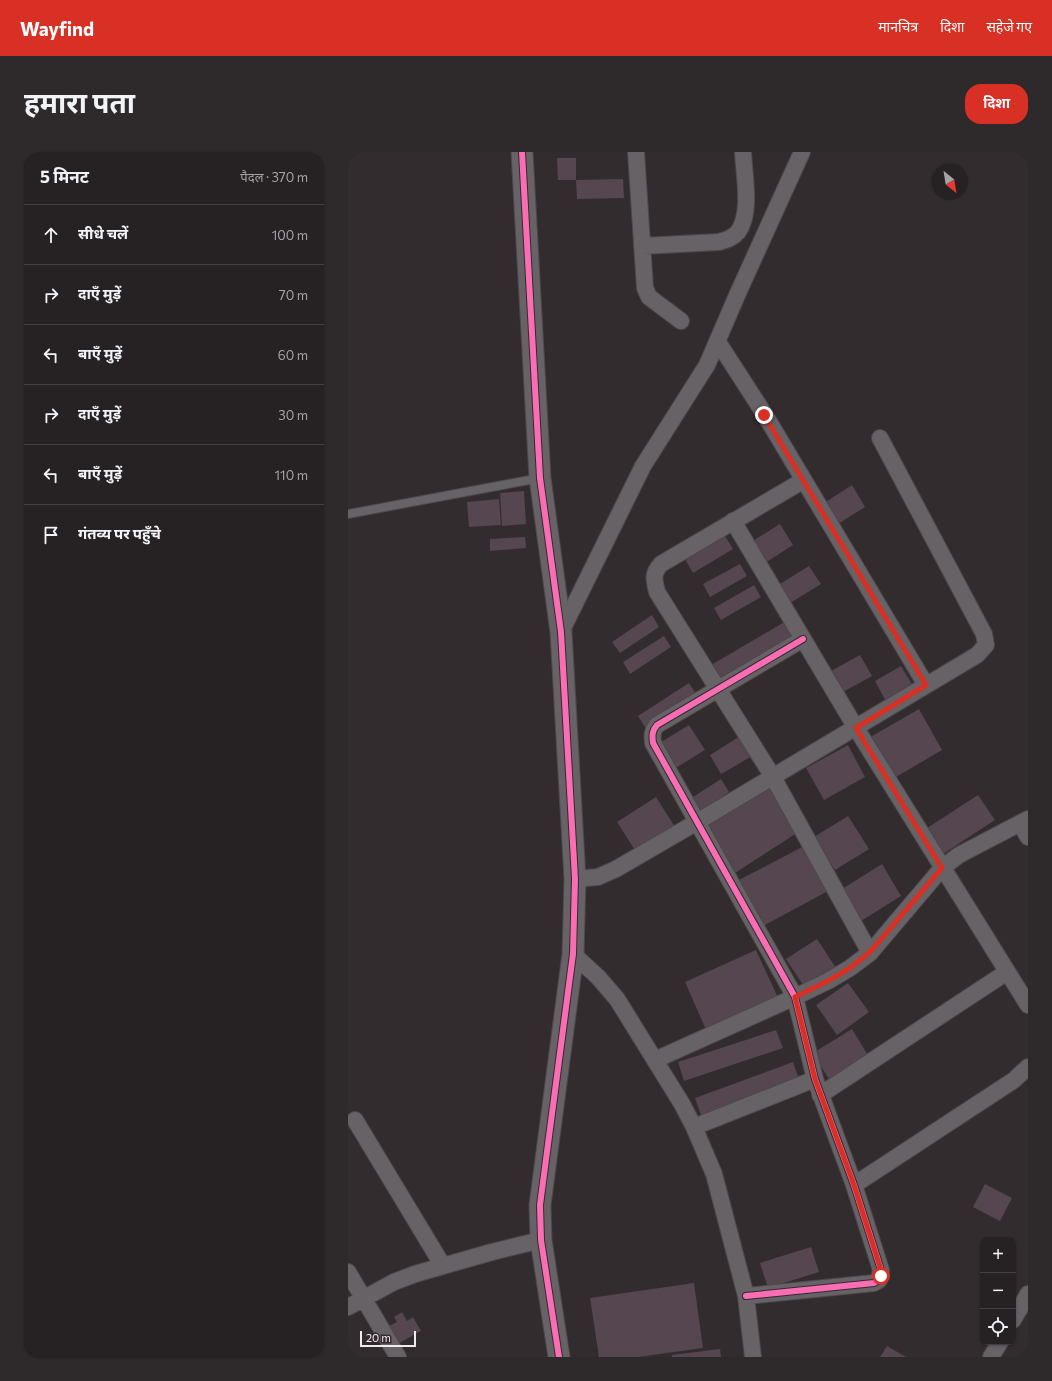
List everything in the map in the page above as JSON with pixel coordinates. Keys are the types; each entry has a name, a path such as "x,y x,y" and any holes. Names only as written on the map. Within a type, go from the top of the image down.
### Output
{"street":[{"path":"522,152 540,478 561,632 575,879 573,954 540,1205 541,1240 559,1357"},
{"path":"636,152 645,288 649,297 681,322"},
{"path":"642,246 719,242 730,239 737,234 743,223 746,206 743,152"},
{"path":"561,632 642,466 707,365 802,152"},
{"path":"718,342 804,480 926,685"},
{"path":"575,879 598,877 616,869 856,728 977,655 986,646 984,634 880,438"},
{"path":"804,480 661,564 655,571 654,579 657,592 773,777 870,952"},
{"path":"733,521 856,728 1028,1005"},
{"path":"746,1296 874,1283 879,1280 881,1270 854,1185 820,1095 795,997 653,744 652,736 653,730 657,725 803,639"},
{"path":"655,1060 795,997 828,981 850,968 870,952 942,868 959,855 1024,821 1028,837"},
{"path":"573,954 598,977 617,999 694,1127 714,1174 746,1296 754,1357"},
{"path":"820,1095 1007,972"},
{"path":"854,1185 1014,1080 1028,1067"},
{"path":"694,1127 815,1079"},
{"path":"354,1120 443,1266"},
{"path":"348,1307 363,1297 394,1282 443,1266 541,1240"},
{"path":"348,1272 398,1357"},
{"path":"1016,1315 1028,1294"},
{"path":"991,1357 998,1345"}],"lane":[{"path":"348,514 540,478"}],"building":[{"path":"557,158 576,158 576,180 558,180"},
{"path":"623,179 624,198 577,199 576,180"},
{"path":"852,485 865,507 838,524 824,503"},
{"path":"524,491 526,524 502,526 500,493"},
{"path":"499,499 501,525 469,527 467,502"},
{"path":"780,524 793,545 765,563 751,542"},
{"path":"725,536 733,549 693,573 685,559"},
{"path":"525,537 526,548 490,551 490,539"},
{"path":"740,564 747,576 710,597 703,584"},
{"path":"809,566 821,584 787,605 775,587"},
{"path":"754,585 761,597 721,620 714,608"},
{"path":"652,615 659,627 620,653 612,642"},
{"path":"788,620 796,634 714,682 706,668"},
{"path":"664,636 671,647 630,674 623,662"},
{"path":"860,655 872,676 841,693 829,672"},
{"path":"901,666 916,691 889,707 875,681"},
{"path":"689,683 696,694 645,727 638,716"},
{"path":"919,709 942,750 891,780 867,739"},
{"path":"689,725 705,750 674,769 658,744"},
{"path":"742,735 754,755 721,774 710,755"},
{"path":"848,745 865,777 824,800 806,768"},
{"path":"721,779 729,792 699,812 690,799"},
{"path":"770,785 800,831 732,875 702,829"},
{"path":"978,795 995,820 940,856 924,830"},
{"path":"656,797 675,827 636,852 617,822"},
{"path":"848,816 869,849 835,870 814,837"},
{"path":"804,846 828,891 763,926 739,880"},
{"path":"882,864 901,896 861,921 842,889"},
{"path":"817,939 836,968 805,988 786,959"},
{"path":"756,950 780,1002 708,1034 685,982"},
{"path":"848,983 869,1012 837,1035 816,1005"},
{"path":"852,1029 869,1057 830,1081 813,1053"},
{"path":"776,1030 783,1048 684,1081 678,1062"},
{"path":"793,1062 800,1082 702,1118 695,1098"},
{"path":"985,1184 1012,1198 1000,1221 973,1207"},
{"path":"811,1247 819,1272 768,1288 760,1263"},
{"path":"694,1283 703,1348 638,1357 599,1357 590,1298"},
{"path":"402,1312 407,1321 413,1317 421,1331 399,1343 389,1326 397,1322 394,1317"},
{"path":"887,1346 906,1357 880,1357"},
{"path":"720,1349 721,1357 672,1357 672,1355"}],"cycle path":[{"path":"522,152 540,478 561,632 575,879 573,954 540,1205 541,1240 559,1357"},
{"path":"746,1296 874,1283 879,1280 881,1270 854,1185 815,1079 795,997 653,743 653,731 657,725 803,639"}],"route":[{"path":"764,415 926,685 856,728 942,868 870,952 850,968 828,981 795,997 815,1079 854,1185 881,1270 881,1276"}]}
